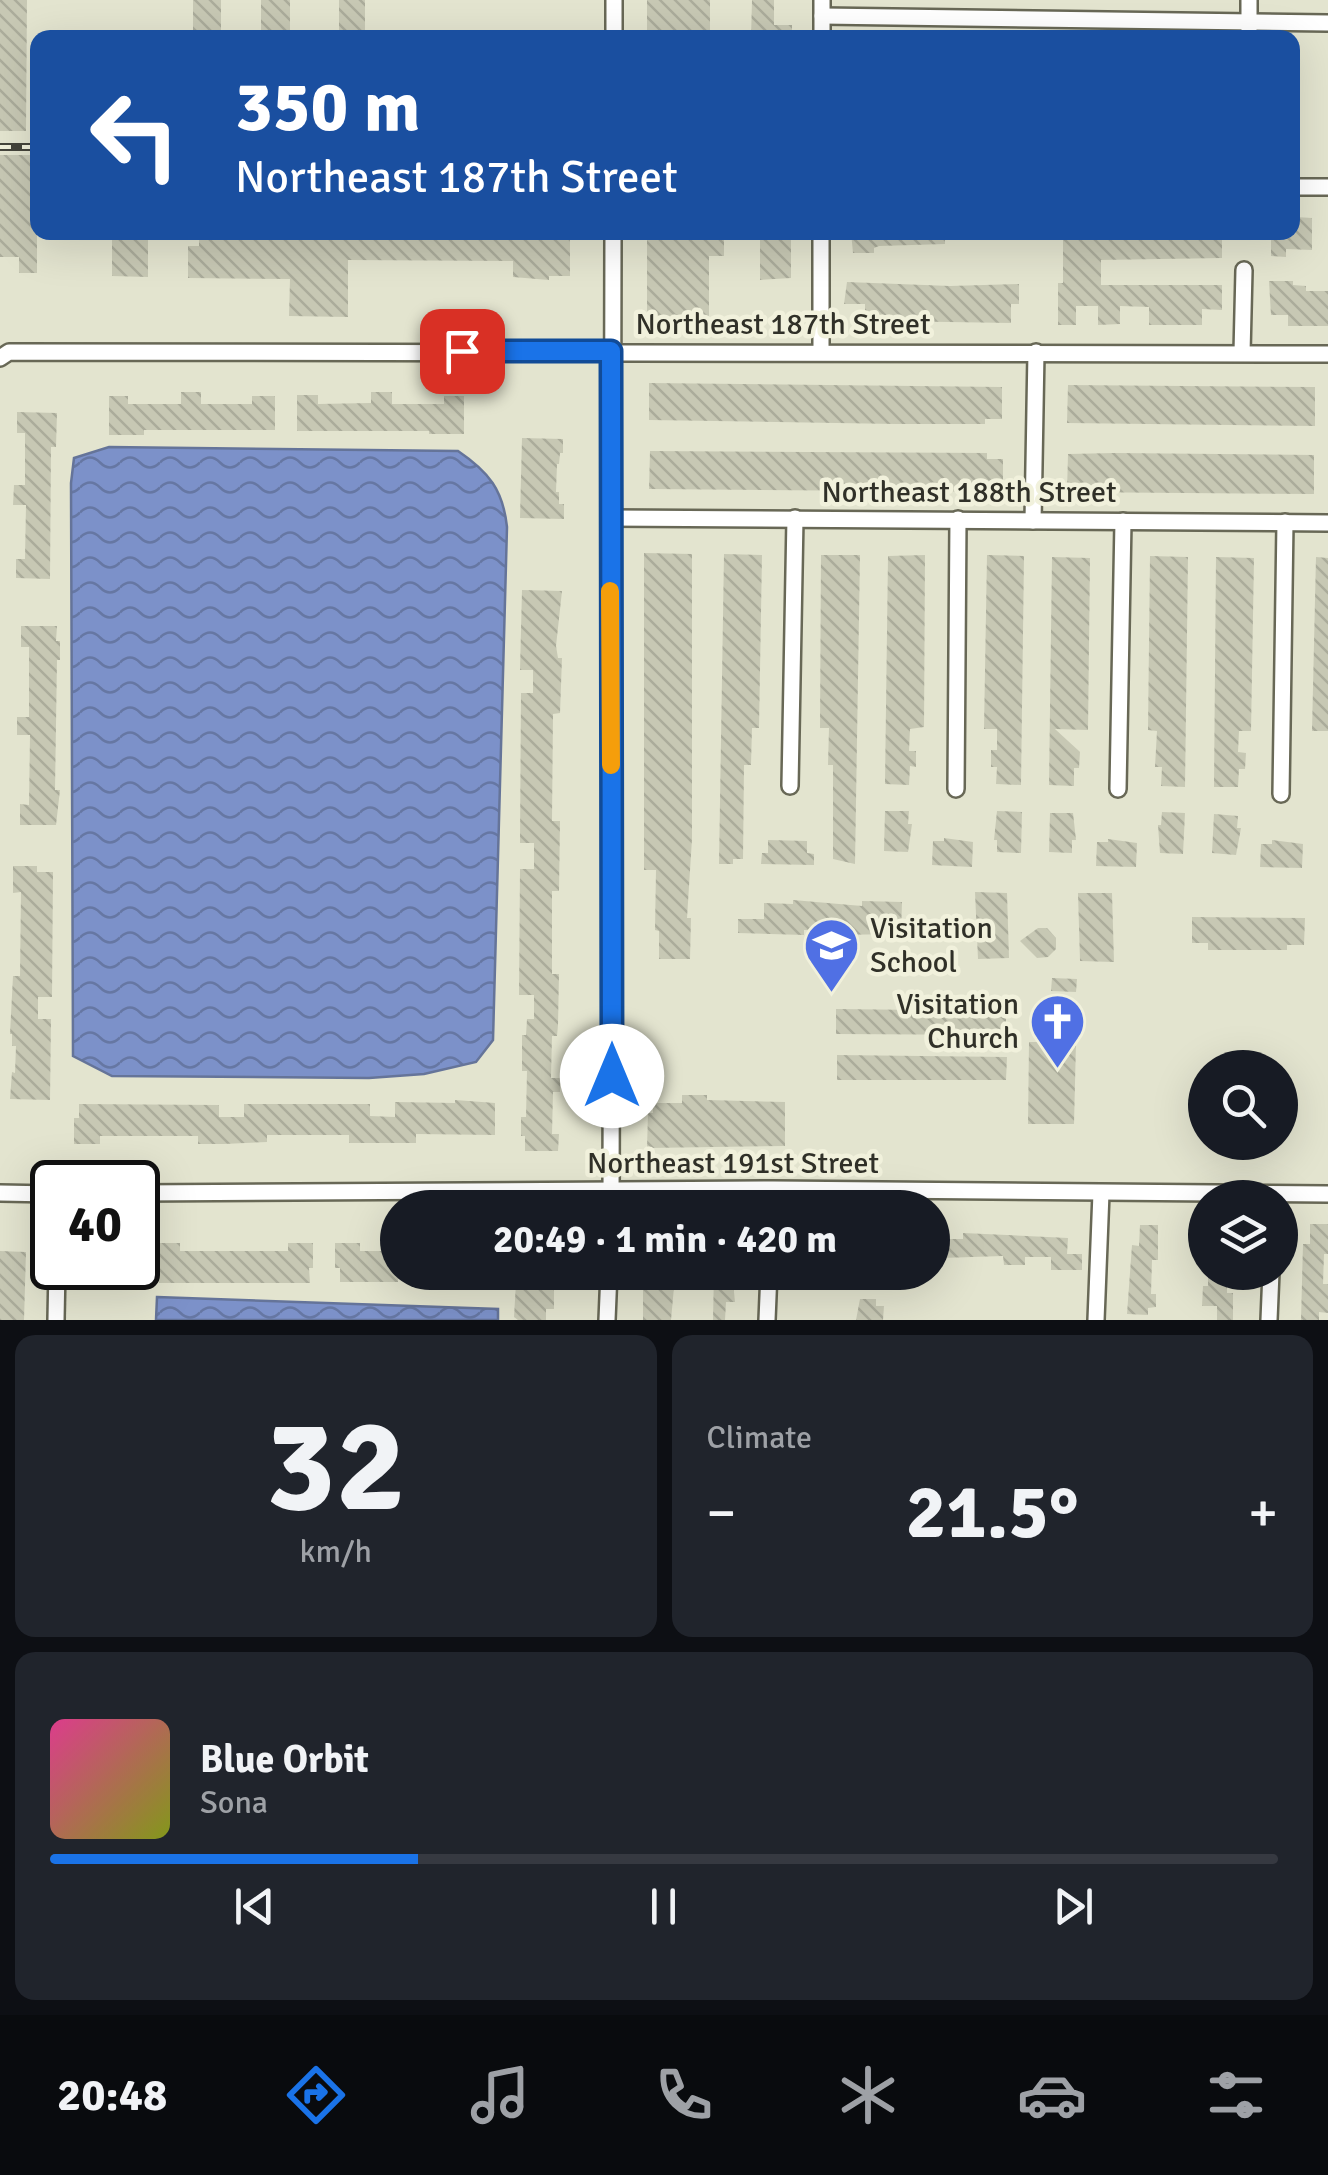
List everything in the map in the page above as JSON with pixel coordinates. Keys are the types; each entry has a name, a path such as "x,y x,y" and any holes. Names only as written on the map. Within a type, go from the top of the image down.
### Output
{"street":[{"path":"614,0 614,30"},
{"path":"1249,0 1249,29"},
{"path":"822,8 1035,8 1249,29 1328,23"},
{"path":"1300,188 1328,188"},
{"path":"612,1190 613,240"},
{"path":"821,240 821,351"},
{"path":"1242,353 1244,270"},
{"name":"Northeast 187th Street","path":"0,358 10,352 1328,354"},
{"path":"1032,520 1036,352"},
{"name":"Northeast 188th Street","path":"610,518 1328,523"},
{"path":"790,786 795,518"},
{"path":"956,789 958,519"},
{"path":"1118,789 1123,521"},
{"path":"1280,794 1285,522"},
{"name":"Northeast 191st Street","path":"612,1190 1188,1195"},
{"name":"Northeast 191st Street","path":"160,1193 380,1191"},
{"path":"0,1193 30,1194"},
{"path":"1096,1320 1100,1193"},
{"name":"Northeast 191st Street","path":"1298,1195 1328,1194"},
{"path":"56,1320 57,1290"},
{"path":"607,1320 608,1290"},
{"path":"767,1320 768,1290"},
{"path":"1269,1320 1270,1290"}],"water":[{"path":"109,447 458,451 493,483 507,527 493,1040 476,1062 424,1074 369,1078 112,1076 73,1056 71,483 74,458"},
{"path":"157,1297 498,1309 498,1320 156,1320"}],"building":[{"path":"0,0 27,0 26,131 0,131"},
{"path":"193,0 221,0 221,30 193,30"},
{"path":"261,0 290,0 290,30 261,30"},
{"path":"339,0 365,0 365,30 339,30"},
{"path":"647,0 710,0 710,30 647,30"},
{"path":"752,0 774,0 774,25 792,25 792,30 751,30"},
{"path":"0,155 30,155 30,240 37,240 37,273 19,273 19,257 0,257"},
{"path":"1300,217 1312,218 1312,250 1286,249 1286,257 1271,256 1271,240 1300,240"},
{"path":"112,240 148,240 148,277 112,276"},
{"path":"199,240 570,240 570,276 549,276 549,280 513,277 513,261 348,260 348,317 289,316 290,279 188,278 188,246 199,246"},
{"path":"647,240 724,240 724,256 709,256 709,322 647,323"},
{"path":"760,240 791,240 791,278 760,280"},
{"path":"852,240 945,240 945,244 879,246 874,253 853,253"},
{"path":"1063,240 1222,240 1222,258 1101,260 1101,285 1222,285 1222,310 1202,309 1202,325 1149,325 1149,307 1120,306 1120,324 1098,325 1098,306 1076,306 1076,325 1058,325 1058,283 1063,283"},
{"path":"1269,281 1293,281 1293,285 1306,286 1306,291 1328,291 1328,326 1288,326 1288,315 1271,315"},
{"path":"847,282 1019,284 1019,304 1011,304 1011,323 865,324 865,304 844,304"},
{"path":"649,383 1002,387 1002,419 985,419 985,424 649,420"},
{"path":"1068,385 1315,387 1315,426 1067,423"},
{"path":"181,392 201,392 201,404 252,404 252,396 275,396 275,430 144,430 144,435 109,435 109,396 128,396 128,404 181,404"},
{"path":"371,392 392,392 392,404 444,404 444,396 464,396 464,434 297,431 297,395 318,395 318,404 371,403"},
{"path":"17,412 57,413 56,447 51,447 50,579 16,578 16,559 25,559 26,505 13,505 14,485 25,485 25,433 17,433"},
{"path":"522,438 563,439 556,492 559,504 564,504 564,519 520,518"},
{"path":"650,451 987,453 987,459 1003,459 1003,492 649,489"},
{"path":"1068,454 1314,455 1314,494 1067,492"},
{"path":"644,553 692,554 692,839 687,918 691,918 690,959 659,959 659,931 655,930 656,870 644,870"},
{"path":"724,554 762,555 759,728 752,728 751,765 744,765 743,859 733,859 733,864 719,864"},
{"path":"821,555 860,555 855,864 833,859 833,765 828,765 829,728 820,728"},
{"path":"925,555 924,727 910,729 909,751 916,751 916,767 910,766 909,785 885,784 888,556"},
{"path":"987,555 1024,556 1021,785 996,784 997,767 991,767 991,750 997,750 997,729 984,729"},
{"path":"1150,556 1188,557 1185,787 1161,786 1162,767 1155,767 1157,731 1148,730"},
{"path":"1052,557 1090,558 1088,730 1055,729 1080,752 1079,768 1074,768 1074,786 1049,785"},
{"path":"1216,557 1254,558 1251,731 1239,731 1238,752 1246,753 1245,769 1239,769 1238,787 1214,787"},
{"path":"1316,557 1328,558 1328,731 1312,731"},
{"path":"522,590 562,591 556,646 558,658 562,658 560,713 553,714 552,821 560,821 559,891 552,891 552,974 559,974 551,1078 560,1078 560,1092 553,1092 552,1134 559,1134 558,1151 525,1151 525,1136 521,1136 521,1117 526,1117 527,1071 522,1071 522,1035 526,1035 527,1019 534,1019 534,995 519,995 520,869 534,869 534,843 520,843 521,693 533,693 533,670 520,670"},
{"path":"21,626 57,626 56,641 60,641 55,790 60,790 56,825 20,825 20,804 29,805 30,735 17,735 17,717 29,717 29,647 21,647"},
{"path":"885,811 909,811 908,824 912,824 908,852 884,851"},
{"path":"997,811 1022,812 1021,853 997,852"},
{"path":"1162,812 1185,813 1183,854 1160,853 1158,825"},
{"path":"1050,813 1073,813 1076,840 1072,840 1072,853 1049,852"},
{"path":"1214,814 1238,816 1237,828 1241,828 1236,855 1212,853"},
{"path":"944,838 973,842 972,867 932,865 933,841"},
{"path":"1108,839 1137,843 1136,867 1096,866 1097,842"},
{"path":"768,840 807,841 807,853 814,854 814,865 761,864 762,853 768,853"},
{"path":"1272,840 1303,844 1302,868 1260,867 1261,844 1272,844"},
{"path":"13,866 37,866 37,872 53,872 52,997 38,997 38,1019 51,1019 50,1100 10,1099 16,1046 12,1046 10,1034 13,976 20,976 21,892 13,893"},
{"path":"975,892 1007,893 1009,958 978,959"},
{"path":"1078,893 1112,893 1114,962 1080,961"},
{"path":"793,900 862,906 862,901 902,902 901,934 832,935 832,931 804,930 804,935 738,933 738,919 764,919 764,903 793,904"},
{"path":"1192,917 1305,918 1304,945 1287,945 1287,950 1208,950 1208,943 1192,943"},
{"path":"1038,928 1047,928 1056,938 1056,949 1048,957 1037,958 1020,941"},
{"path":"1052,978 1077,979 1076,992 1051,991"},
{"path":"836,1009 1006,1011 1006,1035 836,1034"},
{"path":"1044,1031 1057,1031 1057,1041 1076,1042 1074,1124 1028,1124 1029,1042 1043,1042"},
{"path":"837,1055 1007,1057 1006,1080 837,1080"},
{"path":"682,1095 707,1095 707,1100 785,1102 785,1146 647,1148 648,1113 653,1113 653,1103 682,1103"},
{"path":"395,1102 495,1103 495,1135 416,1134 416,1143 349,1143 349,1135 267,1135 267,1142 224,1144 198,1144 198,1136 100,1136 100,1144 74,1144 74,1118 79,1118 79,1104 219,1105 219,1117 244,1117 244,1104 370,1104 370,1116 395,1117"},
{"path":"1310,1224 1328,1224 1323,1284 1328,1284 1328,1313 1319,1312 1319,1320 1301,1320 1303,1244 1310,1244"},
{"path":"1140,1225 1158,1225 1158,1260 1152,1260 1151,1294 1156,1294 1156,1307 1148,1308 1148,1315 1127,1314 1132,1245 1139,1246"},
{"path":"963,1233 1068,1238 1067,1254 1082,1254 1082,1270 1051,1270 1051,1257 1025,1257 1025,1265 1004,1265 1003,1256 950,1258 950,1239 963,1239"},
{"path":"160,1243 180,1243 180,1251 288,1251 288,1243 313,1243 310,1283 160,1283"},
{"path":"335,1243 360,1243 360,1251 380,1251 380,1282 340,1282 340,1268 335,1268"},
{"path":"0,1251 26,1252 24,1320 0,1320"},
{"path":"516,1290 554,1290 554,1309 546,1309 546,1320 514,1317"},
{"path":"643,1290 674,1290 671,1320 643,1320"},
{"path":"714,1290 734,1290 735,1302 726,1302 725,1320 713,1320"},
{"path":"1203,1290 1227,1290 1233,1293 1233,1320 1217,1320 1217,1306 1202,1306"},
{"path":"860,1299 876,1299 876,1306 884,1306 883,1320 856,1320"}],"railway":[{"path":"0,147 30,147"}],"slow traffic":[{"path":"610,591 611,765"}],"place":[{"name":"Visitation School","path":"831,994"},
{"name":"Visitation Church","path":"1058,1070"}],"route":[{"path":"462,351 611,351 612,1076"}]}
